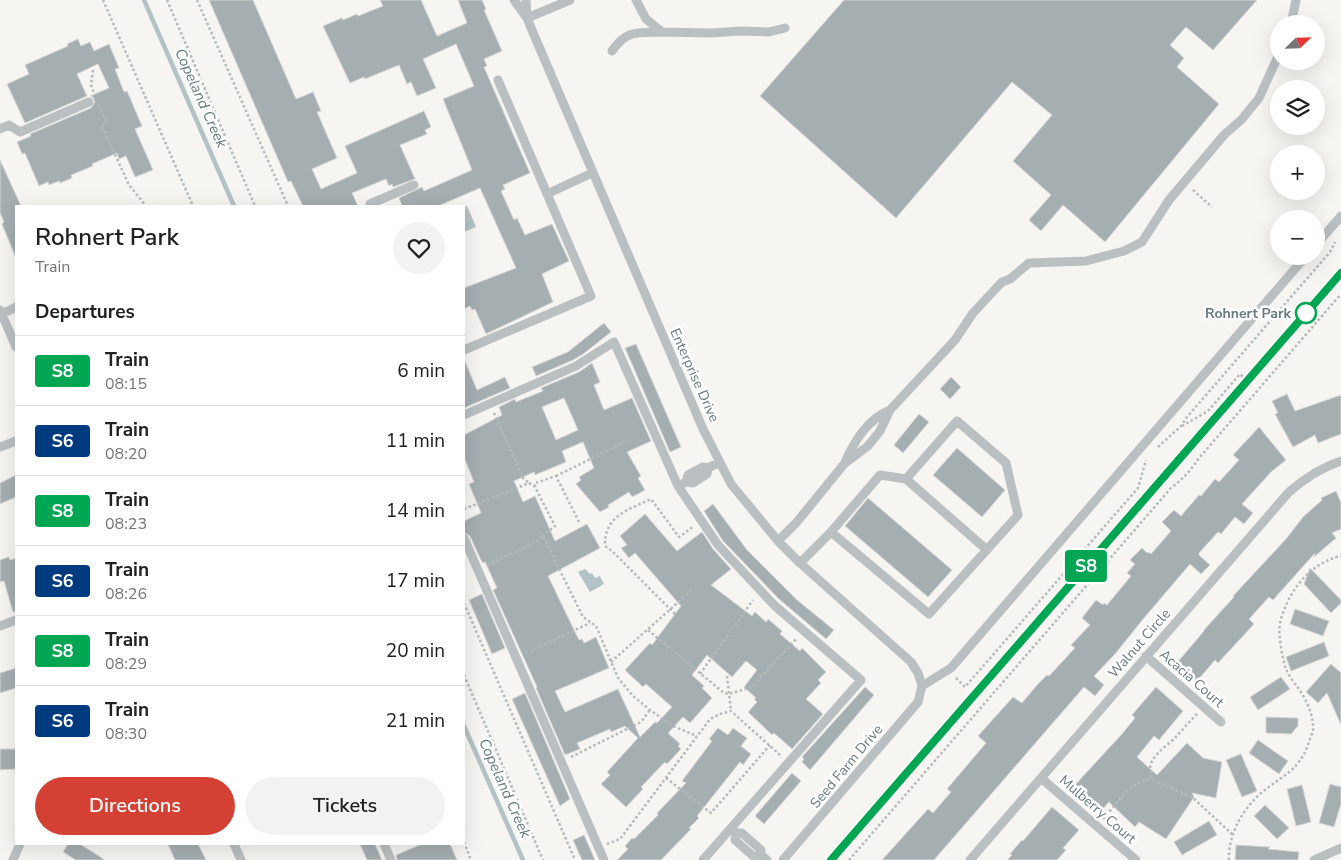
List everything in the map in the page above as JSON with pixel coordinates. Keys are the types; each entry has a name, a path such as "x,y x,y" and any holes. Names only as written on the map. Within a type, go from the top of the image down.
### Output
{"street":[{"name":"Enterprise Drive","path":"514,0 527,18 592,173 704,429 732,484 778,541 800,563 912,662 922,686"},
{"name":"Enterprise Drive","path":"526,0 527,18"},
{"path":"527,18 570,0"},
{"path":"636,0 646,19 662,32"},
{"path":"1293,15 1296,0"},
{"path":"612,50 626,36 636,32 770,32 785,28"},
{"path":"844,464 868,446 880,431 890,410 955,340 973,313 1002,282 1010,279 1029,263 1086,261 1124,251 1142,242 1169,200 1224,135 1242,119 1259,98 1272,70"},
{"path":"465,350 591,296 498,80"},
{"path":"0,129 8,125 20,132 89,102"},
{"path":"547,194 592,173"},
{"path":"371,205 414,185"},
{"path":"1325,235 1341,216"},
{"path":"922,686 951,668 1298,265"},
{"path":"15,307 1,312 15,345"},
{"path":"465,415 576,366 614,342 682,484 702,521 718,545 775,606 861,680 789,762 733,831 703,860"},
{"path":"778,541 797,522 844,464 859,436 877,416 890,410"},
{"path":"831,532 930,614 1018,515 1006,462 957,421 906,479"},
{"path":"0,447 15,441"},
{"name":"Walnut Circle","path":"970,860 1288,492 1308,476 1325,466 1341,461"},
{"path":"682,484 693,483 708,474 708,468 720,462"},
{"path":"800,563 831,532 880,475 906,479 987,550"},
{"path":"465,540 604,860"},
{"path":"0,626 15,620"},
{"name":"Acacia Court","path":"1146,656 1221,722"},
{"name":"Seed Farm Drive","path":"783,860 918,702 922,686"},
{"name":"Mulberry Court","path":"1041,778 1136,860"},
{"path":"733,831 735,840 754,856 764,858"},
{"path":"13,860 20,845"},
{"path":"234,845 241,860"},
{"path":"384,845 391,860"},
{"path":"1314,860 1341,848"}],"path":[{"path":"103,0 193,205"},
{"path":"166,0 255,205"},
{"path":"196,0 288,205"},
{"path":"93,70 91,84 106,120 102,126 129,185 145,205"},
{"path":"1157,448 1181,426 1330,252 1337,239"},
{"path":"849,860 1171,488 1193,468 1205,450 1341,294"},
{"path":"1181,426 1192,422 1208,411 1240,374 1243,377"},
{"path":"478,570 537,542 555,526 535,487 523,478 490,404"},
{"path":"535,487 535,483 556,476 625,442"},
{"path":"956,678 965,687 1138,488 1146,460 1152,454"},
{"path":"556,476 579,522"},
{"path":"465,509 529,483"},
{"path":"675,614 605,546 607,530 614,518 651,499 679,537 702,521"},
{"path":"544,536 583,617 596,626 618,678 633,696 650,710 673,726 697,736"},
{"path":"1229,860 1232,834 1245,811 1261,794 1295,768 1306,751 1313,731 1312,715 1300,691 1286,670 1282,652 1280,625 1288,599 1302,579 1318,566 1332,558 1341,556"},
{"path":"611,662 692,590"},
{"path":"700,674 760,590"},
{"path":"465,605 575,860"},
{"path":"516,658 590,622"},
{"path":"648,630 724,693 729,694 752,687 804,631"},
{"path":"728,676 731,711 789,762"},
{"path":"465,677 543,860"},
{"path":"1153,780 1150,774 1152,761 1159,750 1175,738 1204,706"},
{"path":"562,762 641,722 650,710"},
{"path":"599,848 620,839 710,718 731,711"},
{"path":"666,778 711,813 770,746"},
{"path":"1097,826 1130,789 1140,781 1153,780 1192,797 1232,834"},
{"path":"465,844 472,860"}],"shaded area":[{"path":"467,206 476,227 465,232 465,207"},
{"path":"585,569 590,574 592,573 595,578 600,576 604,584 590,592 578,572"}],"building":[{"path":"209,0 253,0 296,99 313,92 321,111 317,112 337,158 312,169 321,189 357,173 345,146 424,111 431,127 425,130 427,134 400,145 415,179 393,187 392,184 389,186 386,179 352,193 358,205 303,205 291,181 288,182"},
{"path":"380,0 421,0 437,36 467,23 458,0 482,0 486,9 484,10 502,51 484,59 487,66 484,67 530,173 503,185 505,189 501,191 514,220 517,218 525,235 552,224 569,261 542,274 553,302 486,334 475,309 472,310 470,306 465,308 465,288 516,268 480,188 440,205 402,205 399,198 422,187 424,191 472,170 443,99 474,86 456,44 423,59 436,88 417,96 411,82 407,84 399,65 350,83 323,26 342,18 343,20 357,14 358,16 383,6"},
{"path":"844,0 1257,0 1213,50 1186,27 1170,45 1184,58 1177,67 1219,104 1105,242 1063,205 1041,231 1029,220 1051,195 1013,161 1052,115 1012,82 896,218 760,96"},
{"path":"78,39 81,46 90,42 94,51 109,44 119,68 115,69 124,92 127,91 142,126 135,129 153,170 135,177 126,156 119,159 117,153 71,175 72,178 60,183 59,181 49,185 48,182 39,186 25,153 22,154 17,142 31,136 30,134 91,108 95,102 93,97 90,96 109,88 98,64 77,74 87,96 25,123 7,84 29,74 25,65 68,46 67,44"},
{"path":"0,160 21,205 15,205 15,256 2,224 4,222 0,213"},
{"path":"604,323 611,332 583,354 536,376 532,367 568,352"},
{"path":"636,344 681,447 670,452 625,348"},
{"path":"465,361 477,390 505,377 510,388 465,408"},
{"path":"592,363 600,382 594,385 604,410 632,398 651,441 627,452 641,476 638,478 645,490 632,497 629,492 600,512 576,484 581,480 579,477 594,468 583,442 562,451 566,462 535,475 534,472 514,481 523,502 535,496 555,541 587,524 600,548 548,576 579,640 582,639 584,643 596,637 609,668 555,691 565,712 618,689 640,737 672,707 646,684 643,687 625,670 650,643 652,645 681,606 635,553 629,558 621,548 627,545 620,536 645,514 677,551 702,532 713,549 731,569 711,585 752,616 755,612 766,622 768,619 782,631 780,634 800,651 802,648 826,672 818,680 821,683 806,699 823,714 792,749 774,733 772,735 748,712 757,702 754,699 756,698 744,687 757,670 746,661 732,677 707,655 692,675 704,686 702,688 712,698 690,723 683,717 668,733 680,744 678,746 681,749 667,764 665,762 641,787 643,789 626,807 601,784 610,775 607,772 638,738 625,726 611,732 610,729 577,743 580,749 565,755 537,687 493,590 497,588 470,536 465,533 465,521 481,513 469,484 474,482 465,460 465,434 502,415 499,407 515,399 516,402 543,391 541,388 579,372","holes":["564,398 578,430 556,440 542,407"]},
{"path":"951,377 961,387 950,399 940,389"},
{"path":"1287,394 1295,411 1341,395 1341,434 1318,443 1315,435 1293,447 1275,414 1278,413 1272,401"},
{"path":"919,414 929,422 903,453 894,445"},
{"path":"1259,427 1286,460 1271,472 1242,504 1253,513 1244,524 1235,517 1221,534 1218,532 1199,553 1210,565 1201,574 1190,564 1115,654 1094,676 1104,685 1095,696 1084,687 934,860 882,860 928,809 933,813 951,792 947,789 986,743 978,736 1013,697 1022,703 1037,685 1047,675 1049,676 1075,648 1071,645 1090,625 1082,618 1096,600 1103,605 1104,603 1107,605 1131,576 1127,573 1135,564 1130,560 1142,548 1151,554 1171,531 1162,522 1174,510 1181,516 1215,479 1219,482 1239,460 1233,455"},
{"path":"957,448 1005,490 982,517 933,475"},
{"path":"15,476 15,497 0,504 0,483"},
{"path":"1336,491 1341,503 1341,529 1332,533 1336,538 1314,557 1315,553 1273,600 1269,597 1249,619 1254,624 1218,663 1215,660 1197,681 1176,664 1233,596 1286,539 1303,517 1322,500 1321,498"},
{"path":"868,498 952,570 928,597 845,526"},
{"path":"713,504 747,550 797,600 834,630 826,639 779,599 723,541 704,511"},
{"path":"9,557 10,560 15,558 15,612 13,612 4,581 0,582 0,560"},
{"path":"1310,568 1341,600 1341,603 1331,613 1304,584"},
{"path":"482,594 505,648 492,654 469,600"},
{"path":"1295,609 1329,621 1323,636 1290,624"},
{"path":"1324,642 1329,656 1291,671 1286,657"},
{"path":"1331,664 1341,673 1341,725 1327,693 1318,703 1306,692"},
{"path":"15,668 15,688 0,693 0,673"},
{"path":"1281,677 1290,689 1258,710 1250,697"},
{"path":"865,687 874,695 810,770 802,762 804,759 802,757"},
{"path":"1156,687 1183,711 1159,740 1154,736 1137,757 1157,775 1187,743 1203,758 1222,762 1216,798 1192,793 1194,797 1166,839 1139,822 1135,827 1109,802 1102,810 1074,786 1122,734 1135,718 1132,715"},
{"path":"525,693 570,799 560,806 512,699"},
{"path":"1266,717 1298,718 1298,726 1291,734 1266,733"},
{"path":"718,728 728,735 733,728 747,738 741,746 751,754 743,765 740,762 697,816 699,818 689,828 691,829 661,860 617,860 628,849 625,846 632,838 634,839 658,815 657,813 686,783 682,781 712,741 709,739"},
{"path":"1258,740 1288,761 1279,774 1249,753"},
{"path":"0,749 15,749 15,769 0,770"},
{"path":"1241,754 1257,791 1242,797 1226,760"},
{"path":"792,773 801,781 764,824 755,816"},
{"path":"1330,784 1341,787 1341,804 1334,827 1319,823"},
{"path":"1302,785 1311,822 1296,826 1287,789"},
{"path":"1265,805 1289,828 1277,839 1254,816"},
{"path":"1052,807 1079,830 1063,848 1066,850 1057,860 1007,860 1012,855 1010,854"},
{"path":"1209,821 1217,835 1182,855 1174,842"},
{"path":"584,835 595,860 582,860 573,840"},
{"path":"67,845 82,845 105,860 76,860 63,852"},
{"path":"168,845 198,845 206,860 175,860"},
{"path":"360,845 375,845 382,860 367,860"},
{"path":"420,845 450,845 457,860 397,860 396,855"},
{"path":"1236,845 1270,847 1268,849 1299,852 1298,860 1235,860"}],"waterway":[{"name":"Copeland Creek","path":"144,0 234,205"},
{"name":"Copeland Creek","path":"465,728 523,860"}],"railway":[{"path":"831,860 1341,273"}],"train":[{"name":"S8","path":"831,860 1341,273"}],"place":[{"name":"Rohnert Park","path":"1306,313"}]}
